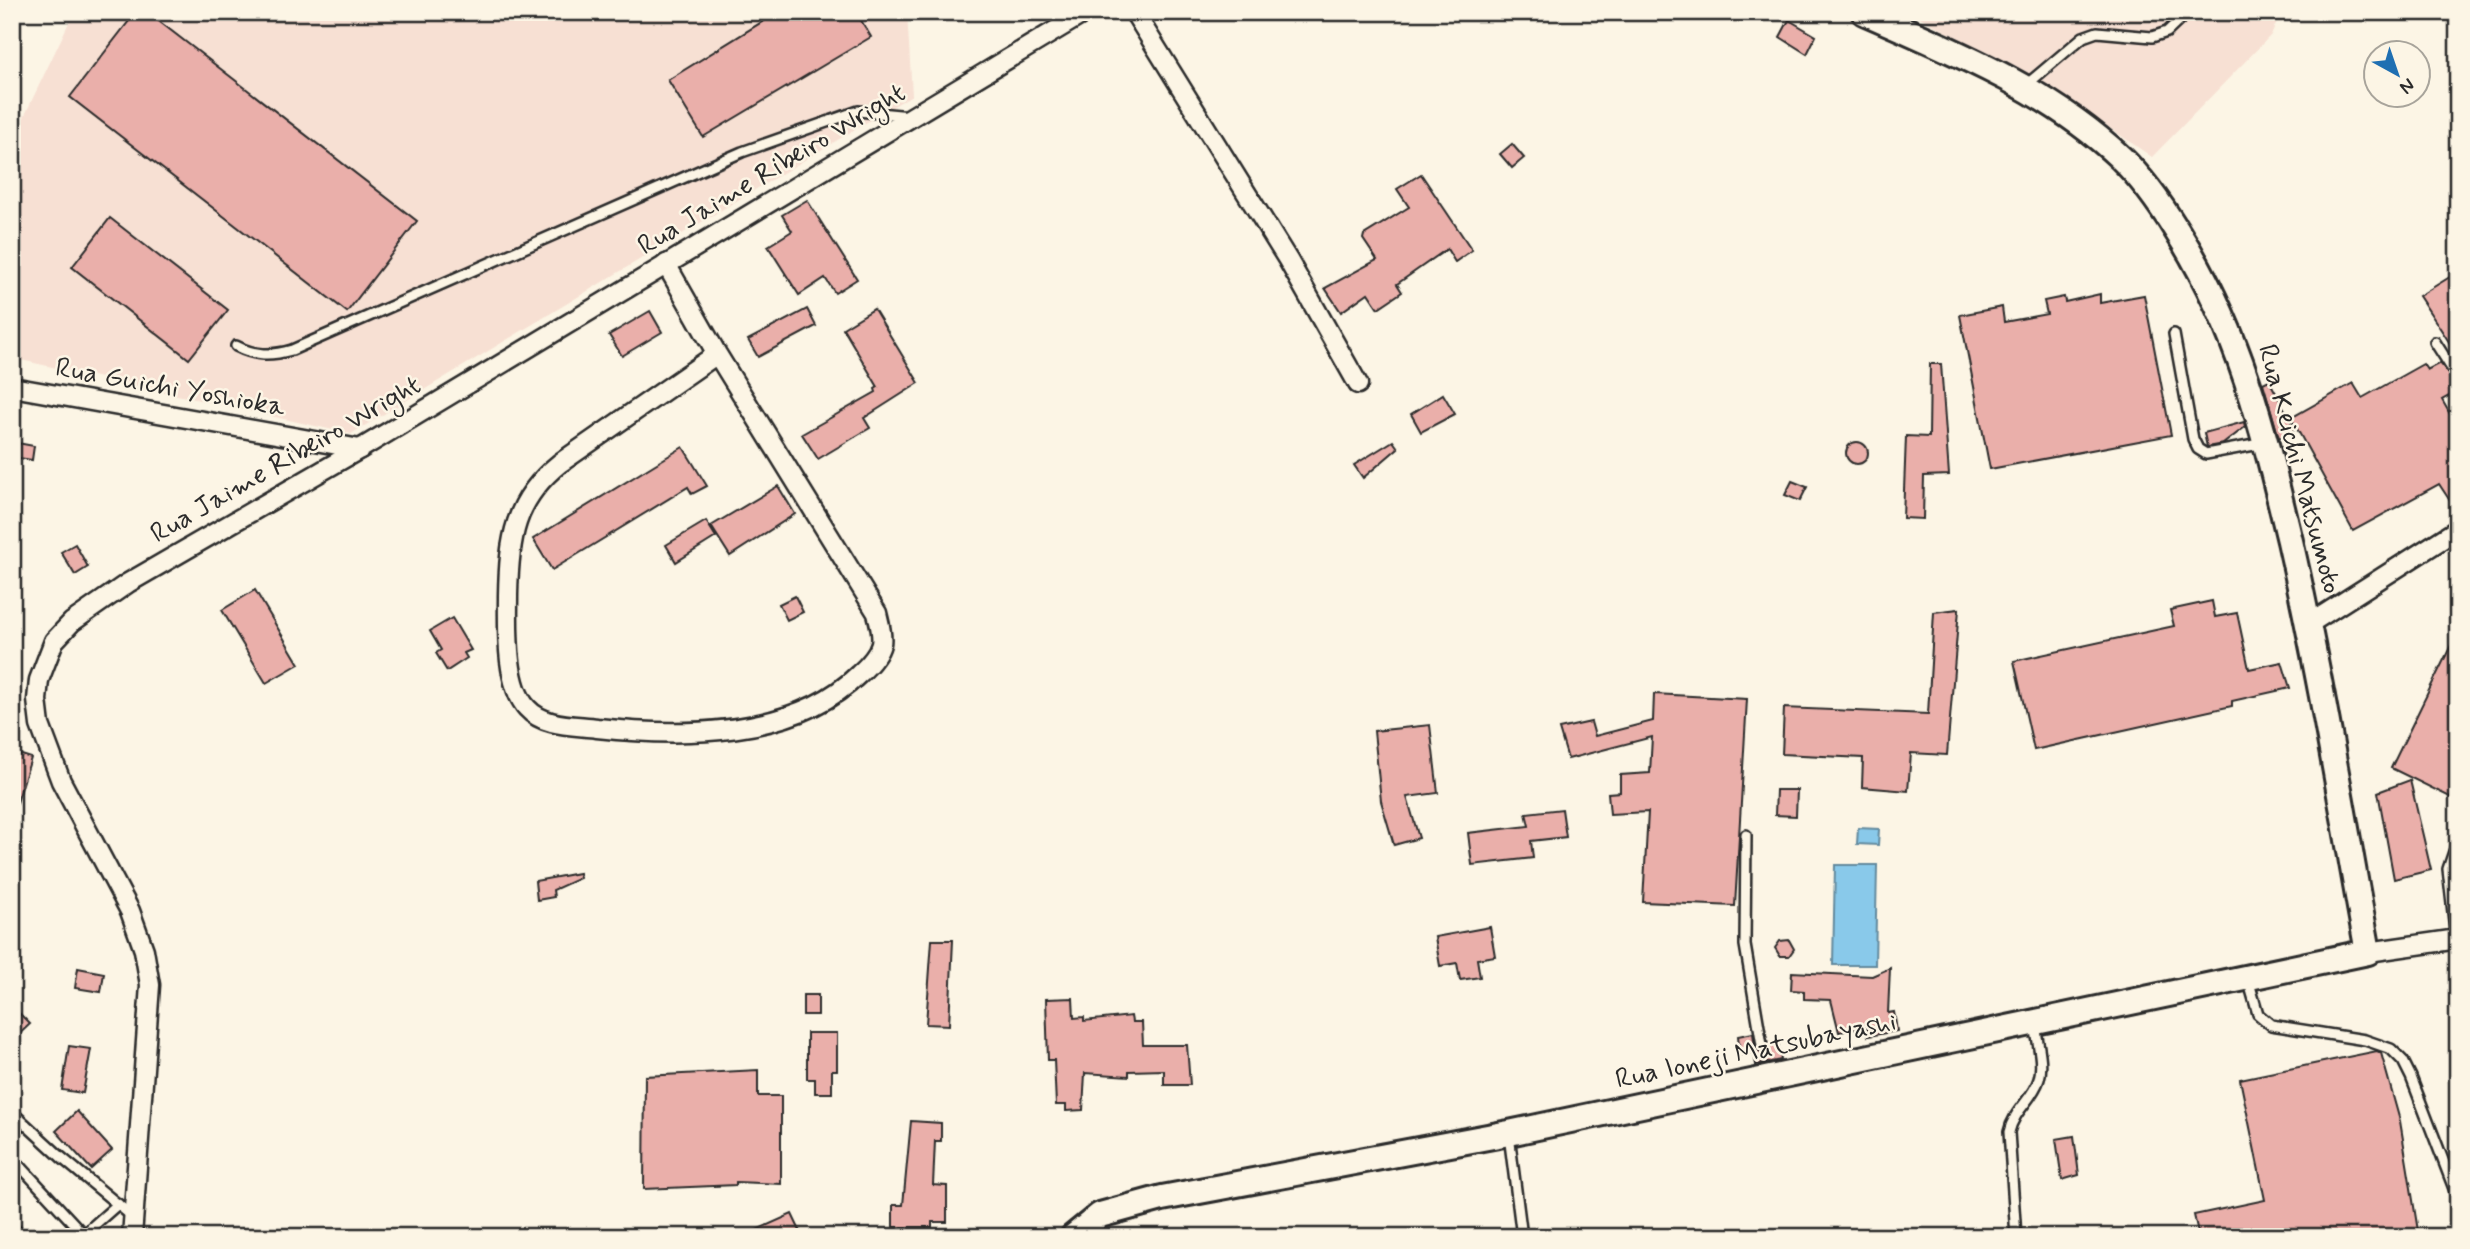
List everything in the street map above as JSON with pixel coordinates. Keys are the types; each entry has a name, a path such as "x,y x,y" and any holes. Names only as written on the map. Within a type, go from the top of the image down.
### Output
{"main road":[{"name":"Rua Keichi Matsumoto","path":"1864,12 1990,67 2091,133 2122,159 2156,198 2197,263 2236,344 2266,443 2309,624 2368,953"},
{"name":"Rua Ioneji Matsubayashi","path":"1073,1237 1100,1215 1122,1208 1509,1133 1768,1071 2035,1024 2368,953"}],"street":[{"name":"Rua Jaime Ribeiro Wright","path":"132,1237 150,985 148,967 130,911 47,748 37,700 39,680 54,641 82,614 128,583 360,449 1086,12"},
{"path":"1134,12 1288,260 1358,384"},
{"path":"666,264 717,354 877,612 881,645 872,661 852,681 807,707 774,720 707,730 643,732 553,723 538,717 526,707 517,688 510,651 509,558 518,517 527,495 540,479 560,463 717,354"},
{"name":"Rua Guichi Yoshioka","path":"12,387 360,449"},
{"path":"2309,624 2458,529"},
{"name":"Rua Ioneji Matsubayashi","path":"2368,953 2457,939"}],"lane":[{"path":"2024,88 2083,37 2096,32 2152,37 2167,32 2188,12"},
{"path":"236,346 250,354 263,355 292,350 742,152 844,114 868,110 912,117"},
{"path":"2174,334 2193,439 2198,449 2206,454 2266,443"},
{"path":"2435,342 2458,378"},
{"path":"1746,835 1745,945 1762,1045"},
{"path":"2457,939 2448,869 2458,840"},
{"path":"2248,978 2258,1014 2271,1025 2379,1043 2391,1049 2403,1061 2458,1199"},
{"path":"2016,1237 2009,1132 2012,1118 2038,1082 2041,1069 2035,1024"},
{"path":"12,1112 133,1217"},
{"path":"1509,1133 1522,1237"},
{"path":"12,1157 85,1236 118,1204"},
{"path":"12,1226 22,1237"}],"shaded area":[{"path":"74,12 907,12 912,95 351,434 12,358 12,142"},
{"path":"1911,12 2281,12 2271,35 2152,157 2079,107"}],"water":[{"path":"1858,828 1879,829 1878,845 1857,844"},
{"path":"1835,865 1877,865 1875,965 1833,965"}],"building":[{"path":"136,12 147,12 417,221 347,312 70,97"},
{"path":"778,12 856,12 871,37 703,137 668,80"},
{"path":"1789,20 1816,36 1807,54 1780,37"},
{"path":"1512,144 1524,158 1512,168 1500,154"},
{"path":"1421,174 1472,250 1455,262 1447,249 1397,284 1402,292 1378,308 1368,293 1341,312 1325,288 1377,260 1363,239 1364,235 1409,207 1397,189"},
{"path":"807,200 857,279 835,293 825,278 799,295 768,246 792,231 782,215"},
{"path":"110,218 228,310 189,359 72,267"},
{"path":"2458,272 2458,365 2452,356 2457,354 2419,296"},
{"path":"2100,294 2100,303 2144,295 2171,435 1990,469 1960,315 2002,307 2004,322 2047,314 2044,301 2064,297 2065,302"},
{"path":"807,309 816,326 758,357 748,340"},
{"path":"874,309 919,383 864,418 870,428 818,459 802,434 876,392 878,387 843,328"},
{"path":"650,311 662,332 622,356 609,335"},
{"path":"2440,363 2458,385 2458,391 2442,400 2458,428 2458,513 2439,484 2353,531 2291,418 2353,383 2362,398 2423,364 2427,370"},
{"path":"1930,364 1941,364 1949,475 1924,476 1923,519 1903,518 1906,436 1929,437"},
{"path":"2269,380 2295,429 2279,438 2263,383"},
{"path":"1443,394 1455,414 1421,432 1411,414"},
{"path":"2244,422 2245,427 2223,444 2207,447 2204,433"},
{"path":"1393,441 1398,448 1363,478 1354,465"},
{"path":"12,442 34,446 32,460 12,457"},
{"path":"1857,442 1865,445 1868,453 1865,461 1857,464 1849,461 1846,453 1849,445"},
{"path":"683,447 707,486 692,494 688,487 552,570 533,539"},
{"path":"1792,481 1807,487 1800,501 1785,495"},
{"path":"778,486 795,514 730,556 711,526"},
{"path":"706,521 716,537 676,562 666,545"},
{"path":"75,544 88,567 75,575 61,552"},
{"path":"255,590 299,664 266,683 222,610"},
{"path":"795,596 803,612 787,620 779,604"},
{"path":"2212,601 2215,617 2237,613 2249,669 2282,662 2290,688 2232,701 2232,706 2034,750 2014,661 2174,626 2170,610"},
{"path":"1959,609 1947,755 1911,753 1908,791 1862,787 1863,758 1782,754 1784,708 1928,714 1934,612"},
{"path":"452,618 471,650 464,653 467,658 447,671 436,653 441,650 430,631"},
{"path":"2458,631 2458,801 2391,768"},
{"path":"1654,694 1747,699 1735,906 1643,902 1648,812 1610,814 1608,793 1620,792 1620,775 1650,773 1652,737 1568,759 1559,729 1591,722 1595,736 1653,721"},
{"path":"1430,725 1438,793 1407,797 1419,838 1394,845 1381,801 1374,731"},
{"path":"12,752 31,758 16,806 12,806"},
{"path":"2410,780 2431,870 2394,879 2378,792"},
{"path":"1776,790 1797,790 1796,816 1775,815"},
{"path":"1562,809 1566,837 1531,841 1533,858 1472,865 1468,833 1529,826 1526,813"},
{"path":"579,873 580,878 553,890 554,897 537,900 535,881"},
{"path":"1490,927 1495,956 1477,959 1480,977 1460,980 1457,963 1440,966 1435,937"},
{"path":"932,940 953,940 949,1025 926,1024"},
{"path":"1789,940 1794,949 1789,956 1780,956 1775,948 1780,941"},
{"path":"78,968 104,973 101,992 75,988"},
{"path":"1890,968 1888,1013 1894,1012 1897,1031 1868,1036 1867,1027 1839,1032 1831,1000 1804,999 1804,991 1791,990 1792,972 1872,976"},
{"path":"803,995 818,995 818,1015 803,1015"},
{"path":"1073,998 1074,1018 1084,1017 1084,1021 1131,1016 1132,1022 1142,1022 1143,1045 1187,1045 1190,1085 1164,1085 1164,1070 1129,1071 1129,1076 1085,1073 1083,1110 1066,1111 1066,1105 1056,1105 1054,1060 1048,1060 1046,999"},
{"path":"12,1006 30,1024 12,1041"},
{"path":"807,1033 837,1033 837,1070 832,1070 832,1093 815,1093 815,1079 807,1079"},
{"path":"1753,1033 1755,1047 1760,1052 1767,1050 1769,1044 1778,1042 1781,1060 1756,1065 1754,1052 1740,1055 1738,1036"},
{"path":"69,1046 91,1049 83,1093 62,1090"},
{"path":"2377,1051 2381,1053 2400,1121 2419,1237 2199,1237 2194,1215 2265,1200 2240,1079"},
{"path":"758,1070 758,1096 781,1096 781,1184 736,1182 736,1185 644,1189 645,1076"},
{"path":"77,1111 112,1150 91,1169 56,1131"},
{"path":"911,1121 941,1123 941,1141 935,1141 933,1185 947,1186 947,1222 932,1222 932,1227 893,1227 893,1205 903,1205"},
{"path":"2074,1136 2079,1175 2062,1180 2056,1139"},
{"path":"792,1214 803,1237 741,1237"}]}
